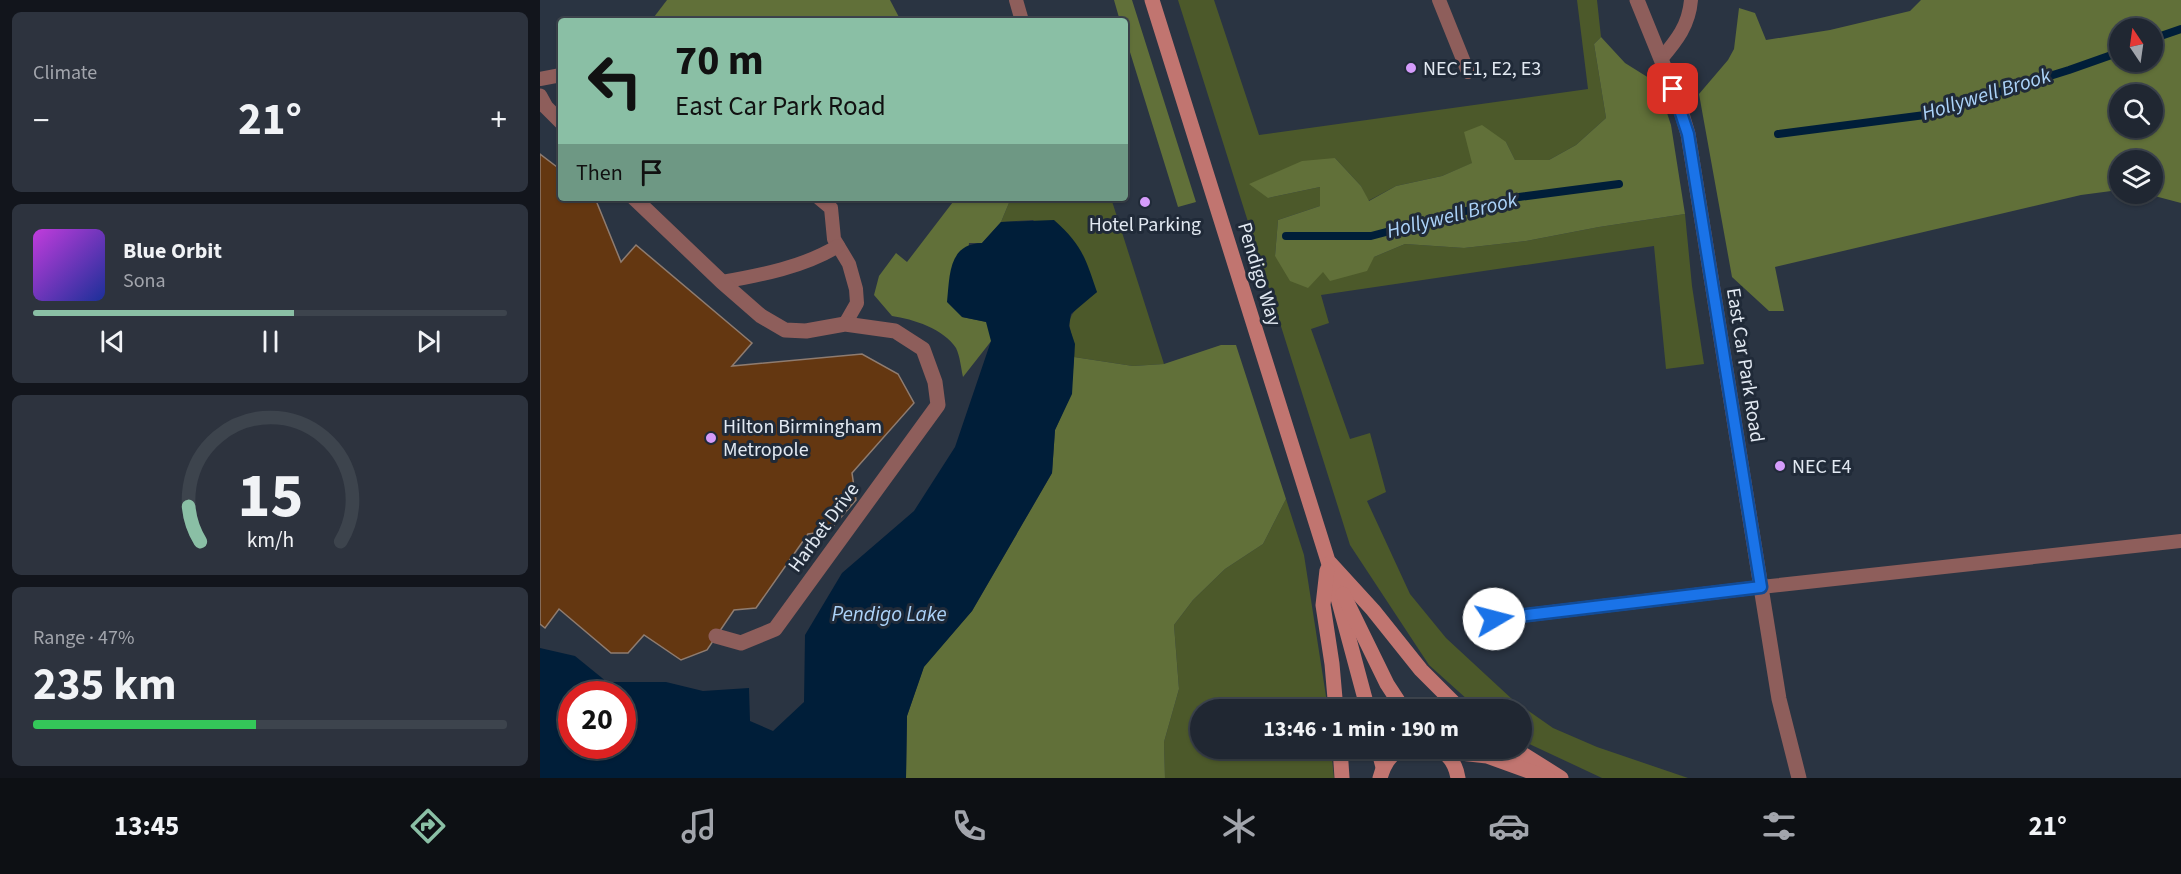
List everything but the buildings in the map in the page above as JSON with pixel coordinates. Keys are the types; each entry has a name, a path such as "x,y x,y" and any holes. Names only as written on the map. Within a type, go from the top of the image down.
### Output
{"street":[{"name":"Pendigo Way","path":"1152,0 1328,561 1365,699"},
{"name":"East Car Park Road","path":"1637,0 1678,101 1688,134 1779,699 1799,778"},
{"path":"540,96 546,107 558,119"},
{"name":"Harbet Drive","path":"637,201 761,316 785,330 806,330 845,324 895,330 923,349 935,382 938,405 775,629 741,644 716,636"},
{"name":"Pendigo Way","path":"1328,561 1387,684 1397,699"},
{"path":"1328,561 1323,605 1335,699"},
{"path":"1328,561 1373,610 1421,670 1450,699"},
{"path":"1341,759 1342,778"},
{"path":"1448,759 1456,767 1458,778"},
{"path":"1495,759 1548,778"},
{"path":"1531,759 1562,778"}],"lane":[{"path":"1016,0 1021,18"},
{"path":"1439,0 1468,72"},
{"path":"1661,59 1681,34 1690,14 1691,0"},
{"path":"540,79 558,76"},
{"path":"823,201 831,208 834,239 849,264 856,289 857,303 845,324"},
{"path":"722,282 756,276 821,257 838,246"},
{"path":"1494,619 1761,587 2181,542"}],"green space":[{"path":"667,0 890,0 899,18 653,18"},
{"path":"1114,0 1132,0 1196,202 1178,207 1128,46 1128,18 1119,18"},
{"path":"1178,0 1214,0 1259,135 1588,89 1577,0 1597,0 1601,37 1594,44 1606,118 1576,145 1549,160 1515,160 1506,142 1473,163 1442,176 1396,186 1368,201 1361,186 1335,158 1268,198 1320,187 1320,206 1278,220 1275,256 1323,272 1374,257 1405,244 1464,248 1526,241 1685,214 1692,286 1704,364 1666,369 1654,246 1321,295 1329,323 1311,329 1350,439 1370,433 1386,492 1367,501 1410,594 1446,638 1512,699 1467,699 1429,665 1350,545"},
{"path":"1921,0 2181,0 2181,203 2163,198 2163,150 2109,150 2109,191 2081,195 1775,267 1784,311 1769,311 1732,277 1699,94 1728,60 1734,49 1739,8 1755,13 1766,40 1830,30 1910,11"},
{"path":"1601,37 1625,63 1657,83 1671,125 1685,214 1526,241 1464,248 1405,244 1374,257 1367,271 1330,281 1323,272 1308,288 1290,281 1275,256 1278,220 1320,206 1320,187 1268,198 1249,184 1302,161 1335,158 1361,186 1369,201 1396,186 1442,176 1472,163 1464,132 1482,125 1506,142 1515,160 1549,160 1576,145 1606,118 1594,44"},
{"path":"954,201 1010,201 1001,222 982,243 969,243 962,317 987,322 992,340 963,377 956,348 951,341 927,326 892,316 874,295 879,276 896,253 907,262"},
{"path":"1010,201 1112,201 1164,364 1133,366 1074,357 1070,328 1071,317 1078,307 1097,292 1033,220 1001,222"},
{"path":"1221,345 1236,345 1286,499 1263,544 1225,569 1193,600 1174,625 1179,689 1164,742 1165,778 906,778 907,716 924,666 972,611 1052,473 1055,430 1071,394 1074,357 1133,366 1164,364"},
{"path":"1286,499 1304,555 1326,699 1190,699 1190,759 1332,759 1334,778 1165,778 1164,742 1179,689 1174,625 1193,600 1225,569 1263,544"},
{"path":"1532,713 1553,728 1597,747 1688,778 1602,778 1532,745"}],"water":[{"name":"Pendigo Lake","path":"1054,220 1082,252 1097,292 1071,314 1069,326 1075,344 1072,394 1055,430 1052,473 972,611 924,667 907,716 906,778 540,778 540,648 575,656 606,681 558,681 558,759 636,759 636,682 666,682 703,691 749,688 750,721 773,731 804,702 805,635 842,573 914,511 955,447 991,341 986,322 962,317 947,302 950,272 957,255 963,249 982,243 1001,222"}],"waterway":[{"name":"Hollywell Brook","path":"2163,35 2181,29"},
{"name":"Hollywell Brook","path":"1778,134 1925,115 2109,56"},
{"name":"Hollywell Brook","path":"1286,236 1371,236 1519,197 1619,184"}],"place":[{"name":"NEC E1, E2, E3","path":"1411,68"},
{"name":"Hotel Parking","path":"1145,202"},
{"name":"Hilton Birmingham Metropole","path":"711,438"},
{"name":"NEC E4","path":"1780,466"}],"route":[{"path":"1494,619 1761,587 1688,134 1673,89"}]}
